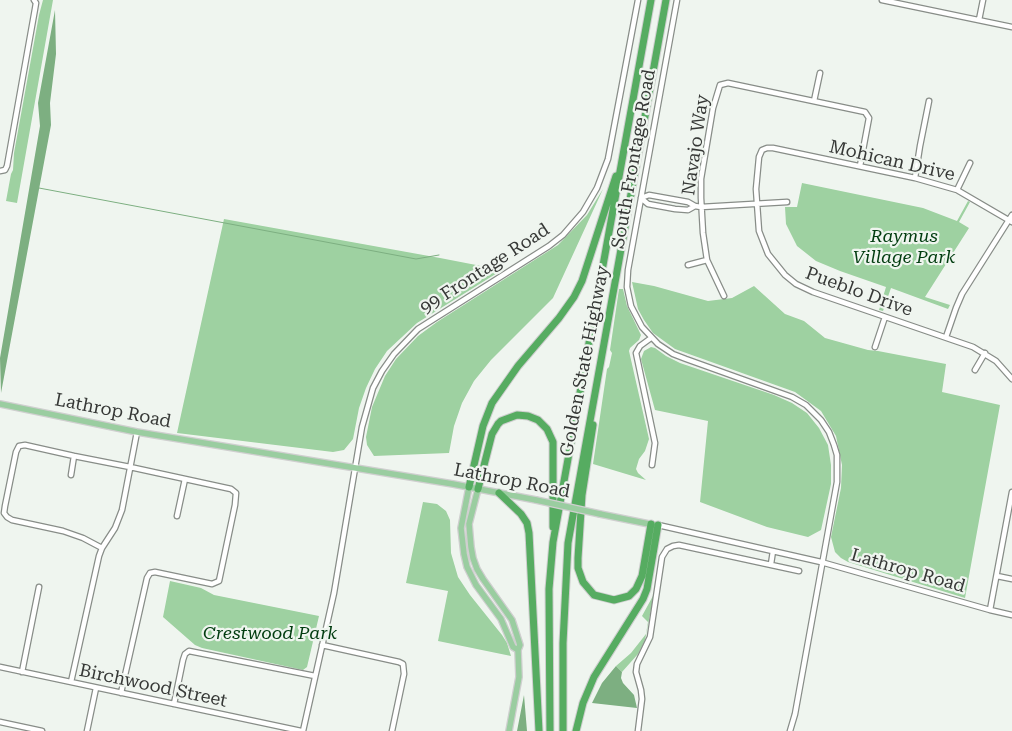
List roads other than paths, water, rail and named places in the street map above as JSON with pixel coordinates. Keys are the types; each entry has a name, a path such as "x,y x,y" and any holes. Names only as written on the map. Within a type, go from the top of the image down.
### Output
{"highway":[{"name":"Golden State Highway","path":"550,731 548,630 553,542 651,0"},
{"name":"Golden State Highway","path":"563,731 563,643 568,543 666,0"},
{"path":"469,487 483,426 492,403 518,366 559,318 574,297 582,281 610,191 623,157"},
{"path":"613,295 582,495 578,558 578,568 583,582 594,595 614,600 629,596 636,589 642,576 654,525"},
{"path":"478,489 492,434 498,424 516,415 528,416 538,420 547,429 553,442 553,542"},
{"path":"499,493 521,514 526,522 529,533 539,731"},
{"path":"576,731 583,703 594,678 645,594 650,578 654,525"}],"main road":[{"name":"Lathrop Road","path":"0,404 137,432 469,487 654,525"},
{"path":"469,487 461,528 467,566 471,577 501,619 513,647 518,650"},
{"path":"478,489 469,524 472,553 477,570 512,620 520,645 518,650 519,677 509,731"}],"street":[{"name":"99 Frontage Road","path":"302,731 334,593 363,421 373,388 382,371 405,341 432,319 550,246 563,235 590,201 608,159 622,95 638,0"},
{"name":"South Frontage Road","path":"677,0 628,270 628,287 632,306 642,327 651,338 673,354 792,397 806,405 821,420 829,432 834,445 837,482 795,714 790,731"},
{"path":"882,0 1012,27"},
{"path":"979,20 983,0"},
{"path":"2,171 35,2"},
{"path":"820,73 814,101 865,112 869,118 860,166"},
{"name":"Navajo Way","path":"724,296 707,260 701,207 701,179 713,108 720,85 728,83 814,101"},
{"path":"915,178 929,101"},
{"name":"Mohican Drive","path":"761,152 765,148 773,148 915,178 957,190 1010,221"},
{"name":"Pueblo Drive","path":"761,152 756,177 759,227 762,240 772,260 785,275 796,284 813,292 973,347 985,353 1003,367 1012,379"},
{"path":"957,190 970,163"},
{"path":"695,206 688,210 675,209 648,204 641,198 649,195 688,202 701,207 786,202"},
{"path":"946,337 962,294 1010,221 1012,215"},
{"path":"688,265 707,260"},
{"path":"875,347 885,317"},
{"path":"651,338 640,346 636,353 655,442 652,465"},
{"path":"975,370 985,353"},
{"path":"71,682 99,556 119,521 137,432"},
{"path":"102,548 83,538 12,520 5,515 15,457 19,446 26,445 130,466 231,489 236,493 219,581 212,584 155,572 150,573 146,578 121,693"},
{"path":"71,475 74,456"},
{"path":"177,516 185,479"},
{"path":"990,610 1010,511 1012,492"},
{"name":"Lathrop Road","path":"654,525 821,562 1012,615"},
{"path":"638,731 642,699 636,672 637,664 650,637 664,553 670,547 677,545 799,571"},
{"path":"771,564 773,551"},
{"path":"997,576 1012,579"},
{"path":"22,672 39,587"},
{"path":"322,645 403,664 404,674 392,731"},
{"path":"174,704 183,660 185,654 191,651 315,676"},
{"name":"Birchwood Street","path":"0,667 302,731"},
{"path":"86,731 96,688"},
{"path":"0,722 42,731"},
{"path":"11,731 12,725"}],"waterway":[{"path":"39,188 416,259 439,255"}],"park label":[{"name":"Raymus Village Park","path":"904,247"},
{"name":"Crestwood Park","path":"270,634"}]}
